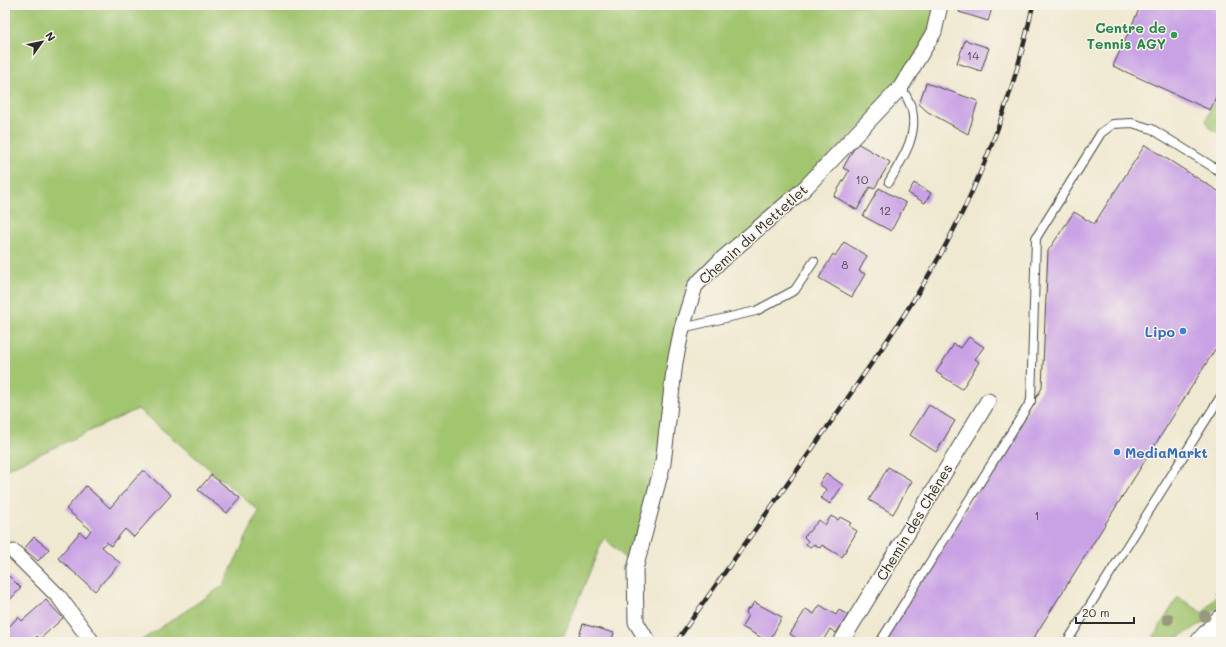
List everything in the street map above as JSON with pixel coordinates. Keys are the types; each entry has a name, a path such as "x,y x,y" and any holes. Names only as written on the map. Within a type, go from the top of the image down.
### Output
{"main road":[{"path":"1202,642 1221,621"}],"street":[{"name":"Chemin du Mettetlet","path":"648,642 636,622 635,569 663,463 675,362 682,328 695,286 720,261 804,189 901,87 934,32 940,5"},
{"name":"Chemin des Chênes","path":"841,642 988,401"},
{"path":"14,552 59,596 92,642"}],"lane":[{"path":"889,182 909,146 913,129 912,109 901,87"},
{"path":"880,642 1031,401 1036,238 1101,133 1113,124 1125,123 1132,123 1152,129 1221,172"},
{"path":"682,328 756,311 795,290 814,261"},
{"path":"1067,642 1221,396"}],"path":[{"path":"1217,594 1221,597"}],"green space":[{"path":"5,5 940,5 901,87 695,286 635,569 604,537 561,642 139,642 223,586 259,511 138,409 5,470"},
{"path":"1221,86 1221,134 1209,128 1206,120"},
{"path":"1216,596 1221,601 1204,622 1171,642 1150,642 1178,597 1203,613"}],"building":[{"path":"961,5 993,5 988,21 959,12"},
{"name":"Centre de Tennis AGY","path":"1141,5 1221,5 1221,86 1210,110 1113,66"},
{"path":"965,40 989,48 981,71 957,63"},
{"path":"926,83 978,101 968,134 928,112 919,104"},
{"path":"857,143 890,162 874,189 870,187 857,210 834,196 849,171 843,168"},
{"path":"1145,145 1221,193 1221,340 1031,642 883,642 1042,388 1048,251 1074,212 1094,224"},
{"path":"914,183 931,193 925,203 908,193"},
{"path":"879,188 906,203 891,231 863,216"},
{"path":"844,242 867,256 859,271 865,274 852,297 819,278 833,254 835,256"},
{"path":"969,337 984,347 975,359 979,362 962,389 936,372 954,344 961,348"},
{"path":"929,405 955,421 936,452 910,435"},
{"path":"888,467 912,481 893,514 869,500"},
{"path":"143,470 171,495 134,537 125,529 111,546 106,542 102,547 120,563 95,591 58,558 80,532 86,537 91,530 66,509 86,486 110,508"},
{"path":"826,473 843,485 830,504 821,498 827,490 819,484"},
{"path":"211,475 240,498 227,513 198,490"},
{"path":"831,516 838,520 840,517 851,523 849,526 857,531 842,557 822,545 820,548 814,544 810,547 806,544 808,541 804,537 819,520 825,525"},
{"path":"34,537 49,549 38,561 24,549"},
{"path":"5,572 21,588 5,605"},
{"path":"46,600 63,618 40,639 37,636 32,642 5,642 5,631 18,617 22,621"},
{"path":"754,602 782,617 769,642 742,627 748,615 746,613 748,608 750,609"},
{"path":"820,605 836,615 839,610 848,615 836,633 830,629 822,642 802,642 790,634 806,609 814,614"},
{"path":"583,624 614,633 611,642 577,642"}],"railway":[{"path":"676,642 870,366 914,300 941,254 966,204 990,149 1019,64 1033,5"}],"place":[{"name":"Centre de Tennis AGY","path":"1174,35"},
{"name":"Lipo","path":"1183,331"},
{"name":"MediaMarkt","path":"1117,452"}]}
